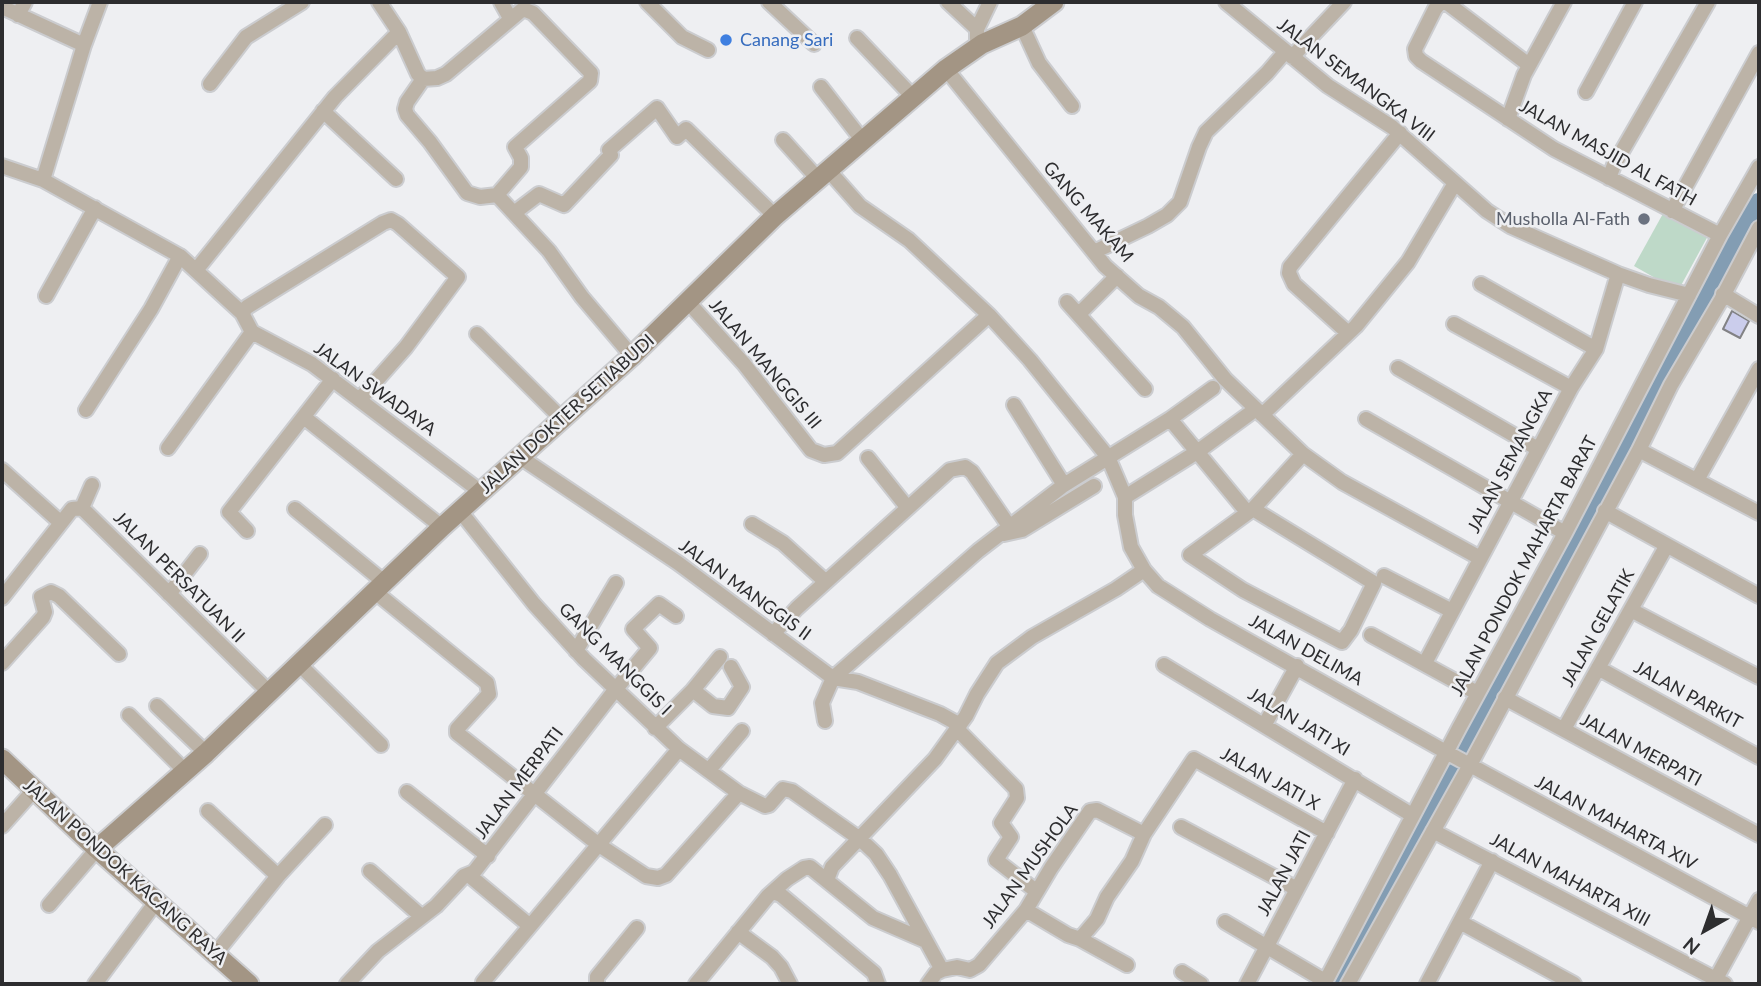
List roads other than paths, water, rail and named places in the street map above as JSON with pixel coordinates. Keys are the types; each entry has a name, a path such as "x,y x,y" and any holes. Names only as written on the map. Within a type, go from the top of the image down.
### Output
{"street":[{"path":"43,180 84,45 100,2"},
{"path":"210,84 246,37 302,2"},
{"path":"379,2 399,32 418,74 423,79 438,78 446,74 523,9 533,13 592,77 515,147 521,158 521,167 497,195 480,197 467,193 430,142 407,116 407,102 423,79"},
{"path":"501,2 510,18"},
{"path":"647,2 682,37 709,50"},
{"path":"769,2 814,44"},
{"path":"948,2 979,36 990,2"},
{"name":"JALAN DOKTER SETIABUDI","path":"97,849 206,753 442,527 632,356 775,216 946,69 979,36 1022,26 1054,2"},
{"name":"JALAN SEMANGKA VIII","path":"1226,2 1328,86 1399,133 1487,211 1510,226 1618,274 1689,295"},
{"path":"1094,252 1167,215 1180,202 1206,132 1344,2"},
{"path":"1586,92 1635,2"},
{"path":"1609,178 1614,164 1708,2"},
{"name":"JALAN MASJID AL FATH","path":"1530,65 1447,3 1440,3 1435,9 1415,49 1416,56 1421,61 1555,149 1720,235"},
{"path":"1508,119 1559,4"},
{"path":"2,7 22,8 84,45"},
{"path":"1022,26 1039,63 1072,106"},
{"path":"197,269 323,111 399,32"},
{"path":"857,38 913,97"},
{"path":"1672,211 1759,53"},
{"name":"GANG MAKAM","path":"946,69 1094,252 1139,296 1159,307 1183,327 1225,379 1303,454 1342,482 1480,558"},
{"path":"821,87 863,141"},
{"path":"513,213 539,194 564,205 611,155 610,150 657,108 677,137 686,129 775,216"},
{"path":"323,111 396,179"},
{"path":"1347,332 1294,284 1289,273 1290,268 1399,133"},
{"path":"783,140 860,206 909,240 989,315 1030,360 1108,457 1125,497 1125,516 1131,547 1143,570 1116,589 1032,637 997,663 935,759 832,866 827,880"},
{"path":"2,166 43,180 180,256 242,313 252,332 168,448"},
{"name":"JALAN PONDOK MAHARTA BARAT","path":"1348,984 1433,831 1459,759 1477,693 1565,533 1720,235 1759,167"},
{"path":"1125,497 1259,412 1356,326 1408,262 1455,183"},
{"path":"497,195 549,251 582,297 632,356"},
{"path":"46,296 95,208"},
{"path":"242,313 247,307 383,223 391,220 398,223 458,277 406,347 360,399"},
{"name":"JALAN PONDOK MAHARTA BARAT","path":"1324,983 1412,815 1505,698 1671,386 1759,228"},
{"path":"86,410 151,309 180,256"},
{"name":"JALAN SEMANGKA","path":"1425,663 1571,388 1596,349 1618,274"},
{"path":"1079,314 1117,276"},
{"path":"1481,284 1596,349"},
{"path":"1723,294 1759,316"},
{"name":"JALAN MANGGIS III","path":"688,302 744,363 811,450 824,455 837,453 989,315"},
{"path":"1067,302 1145,389"},
{"path":"1454,324 1571,388"},
{"name":"JALAN SWADAYA","path":"252,332 312,364 481,492"},
{"path":"477,334 562,419"},
{"path":"1398,368 1538,449"},
{"path":"1697,480 1759,369"},
{"path":"247,531 229,512 333,379"},
{"path":"825,722 822,703 833,678 1003,531 1064,485 1170,419 1213,388"},
{"path":"1014,405 1064,485"},
{"path":"305,418 442,527"},
{"path":"1170,419 1250,510 1374,583 1351,630 1342,642 1243,590 1190,555 1250,510 1303,454"},
{"path":"1366,419 1565,533"},
{"path":"1639,450 1759,513"},
{"name":"JALAN MANGGIS II","path":"520,457 678,563 833,678 858,682 940,714 958,727 1016,789 1017,798 1001,823 1011,837 996,860 1036,891"},
{"path":"868,458 907,507"},
{"path":"773,634 825,582 950,470 965,467 988,494 1003,531"},
{"path":"2,470 61,523"},
{"path":"2,598 72,509 82,508 92,485"},
{"path":"1003,531 1022,530 1094,486"},
{"name":"JALAN PERSATUAN II","path":"82,508 270,693"},
{"path":"295,509 487,683 489,694 457,729 457,733 599,845 646,876 658,878 666,875 739,793"},
{"name":"GANG MANGGIS I","path":"460,511 534,604 576,651 679,749 739,793 767,806 780,791 787,789 860,839"},
{"path":"1605,511 1759,596"},
{"path":"752,524 783,543 825,582"},
{"name":"JALAN GELATIK","path":"1564,729 1667,545"},
{"path":"169,594 200,554"},
{"name":"JALAN DELIMA","path":"1143,570 1158,586 1178,600 1459,759"},
{"path":"1384,576 1452,611"},
{"path":"576,651 616,583"},
{"path":"2,663 43,617 46,612 41,597 51,592 59,596 118,654"},
{"name":"JALAN MERPATI","path":"347,984 379,951 436,906 464,876 470,876 488,856 650,648 634,629 659,604 676,615"},
{"path":"1631,610 1759,677"},
{"path":"1370,635 1477,693"},
{"path":"655,728 693,690 720,657"},
{"path":"299,664 381,745"},
{"name":"JALAN JATI XI","path":"1164,665 1412,815"},
{"path":"1265,724 1297,666"},
{"path":"693,690 713,706 728,708 742,687 731,667"},
{"name":"JALAN PARKIT","path":"1598,668 1759,757"},
{"name":"JALAN MERPATI","path":"1505,698 1759,835"},
{"path":"157,706 206,753"},
{"path":"128,715 185,771"},
{"path":"709,770 742,732"},
{"path":"483,982 679,749"},
{"name":"JALAN PONDOK KACANG RAYA","path":"2,759 97,849 215,954 239,981"},
{"name":"JALAN JATI X","path":"1144,834 1194,759 1327,832"},
{"name":"JALAN MAHARTA XIV","path":"1459,759 1755,920"},
{"name":"JALAN JATI","path":"1247,984 1355,779"},
{"path":"2,826 34,790"},
{"path":"407,792 488,856"},
{"name":"JALAN MUSHOLA","path":"942,970 957,967 970,970 979,965 1027,910 1036,891 1090,811 1097,810 1144,834"},
{"path":"208,811 278,876"},
{"path":"215,954 278,876 325,825"},
{"path":"1181,827 1297,889"},
{"name":"JALAN MAHARTA XIII","path":"1433,831 1718,983"},
{"path":"1080,939 1097,919 1107,897 1132,861 1144,834"},
{"path":"860,839 884,864 942,970 936,973 928,984"},
{"path":"49,905 97,849"},
{"path":"1427,984 1492,861"},
{"path":"696,984 773,892 804,868 810,867 873,918 926,941"},
{"path":"370,871 421,916"},
{"path":"470,876 530,926"},
{"path":"773,892 781,895 874,973 878,984"},
{"path":"1718,983 1755,920 1759,900"},
{"path":"95,984 156,902"},
{"path":"1027,910 1126,965"},
{"path":"1225,922 1324,983"},
{"path":"1460,922 1574,984"},
{"path":"597,984 597,977 637,928"},
{"path":"738,932 772,957 790,984"},
{"path":"1182,972 1201,984"}],"waterway":[{"path":"1338,984 1510,668 1704,300 1759,207"}],"place":[{"name":"Canang Sari","path":"726,40"},
{"name":"Musholla Al-Fath","path":"1644,219"}]}
